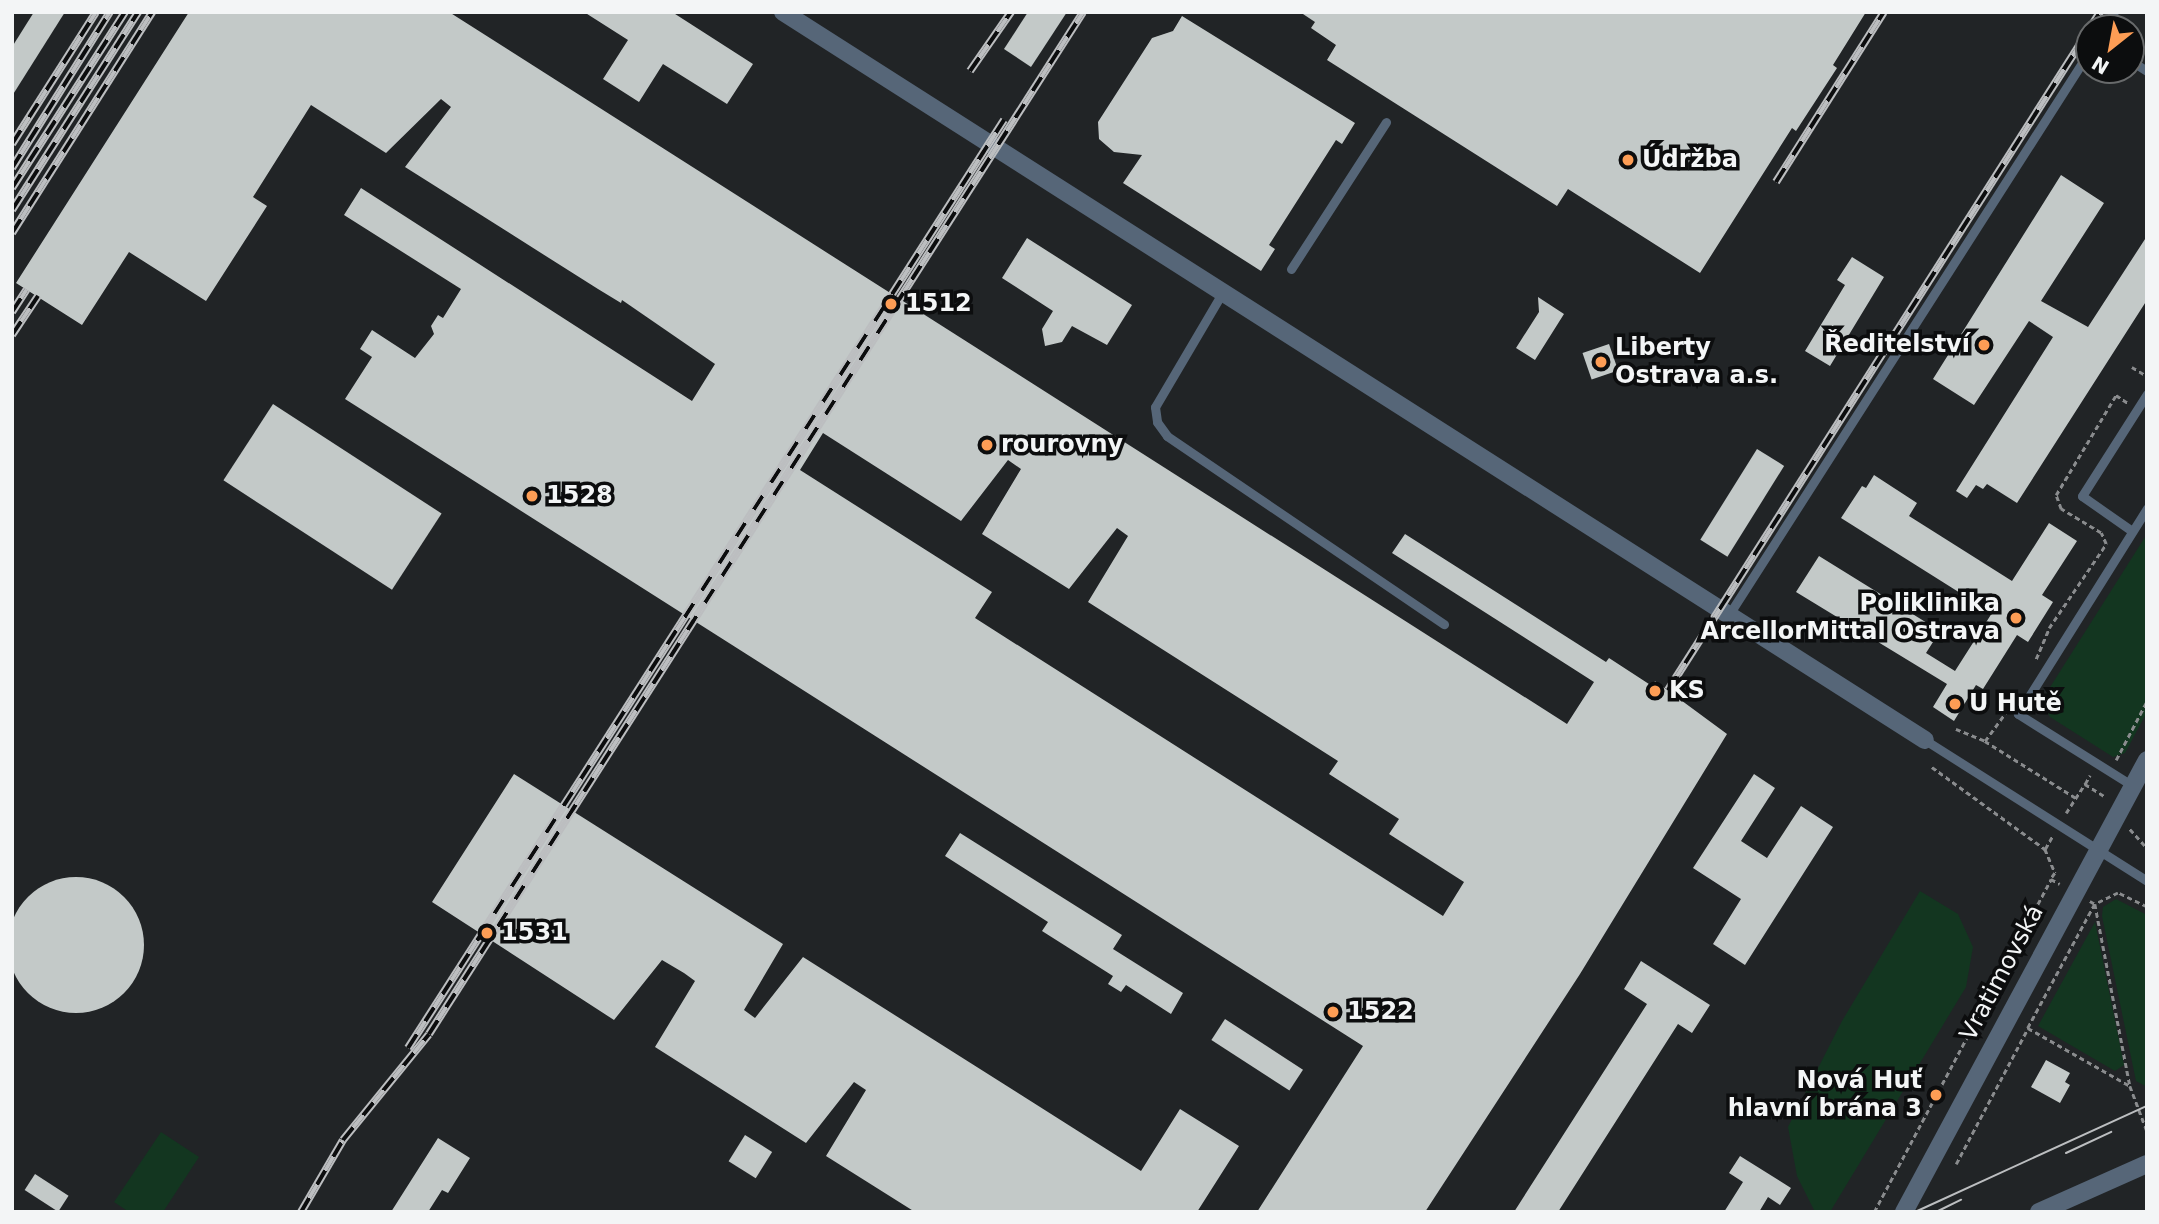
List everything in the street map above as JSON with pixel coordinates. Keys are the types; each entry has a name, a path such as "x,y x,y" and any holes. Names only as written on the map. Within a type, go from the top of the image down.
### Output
{"street":[{"path":"783,12 1221,295 1925,740"},
{"name":"Vratimovská","path":"1904,1212 2147,760"},
{"path":"2042,1211 2147,1164"}],"lane":[{"path":"1728,617 2075,74"},
{"path":"1291,269 1386,122"},
{"path":"1221,295 1155,407 1157,422 1167,436 1444,624"},
{"path":"2132,531 2082,496 2147,394"},
{"path":"2133,786 2018,714 2147,508"},
{"path":"1925,740 2147,881"}],"path":[{"path":"2132,367 2147,376"},
{"path":"2035,662 2049,628 2106,544 2101,533 2061,509 2056,495 2116,395"},
{"path":"2099,793 2147,701"},
{"path":"1985,741 2011,702"},
{"path":"2006,712 2016,720"},
{"path":"1956,729 1985,741 2076,798"},
{"path":"2045,849 2091,774 2080,766"},
{"path":"1932,767 2045,849 2054,873 2051,879"},
{"path":"2085,784 2133,811 2129,826 2133,837 2147,848"},
{"path":"2147,908 2118,892 2095,904 2130,1086 2147,1131"},
{"path":"1956,1164 2028,1028"}],"green space":[{"path":"2147,534 2147,712 2125,753 2113,757 2050,717 2044,705 2047,692"},
{"path":"1920,891 1958,914 1973,947 1966,987 1830,1212 1815,1212 1797,1176 1788,1127 1842,1021"},
{"path":"2116,899 2147,915 2147,1087 2136,1081 2102,916 2103,907"},
{"path":"2095,922 2124,1065 2115,1071 2038,1026"},
{"path":"161,1132 199,1157 163,1212 129,1212 114,1202"}],"building":[{"path":"34,12 65,12 12,96 12,47"},
{"path":"189,12 449,12 1567,724 1594,682 1392,553 1405,534 1606,662 1609,658 1652,686 1655,681 1727,734 1580,974 1425,1212 1257,1212 1363,1046 345,399 372,357 360,349 372,330 415,358 434,334 431,326 438,315 443,318 461,289 344,215 361,188 692,401 715,364 622,300 621,303 598,289 405,167 451,107 441,99 386,153 311,105 253,197 267,206 206,301 129,252 82,325 16,283","holes":["823,433 961,521 1008,460 1021,469 982,534 1069,589 1117,528 1128,536 1088,602 1338,761 1329,774 1399,819 1389,834 1464,882 1443,916 975,618 992,592 800,470"]},
{"path":"584,12 672,12 753,64 727,104 663,64 639,102 603,79 628,40"},
{"path":"1028,12 1067,12 1031,67 1004,49"},
{"name":"Údržba","path":"1300,12 1866,12 1833,65 1837,68 1796,131 1792,128 1700,273 1568,189 1557,206 1327,60 1336,45 1311,28 1315,22"},
{"path":"1182,16 1355,123 1342,144 1336,140 1269,245 1275,249 1261,271 1123,183 1142,155 1114,152 1099,139 1098,122 1152,38 1173,31"},
{"name":"Ředitelství","path":"2061,175 2104,203 2041,301 2088,327 2147,236 2147,300 2017,503 1987,484 1983,489 1976,485 1967,498 1956,491 2053,337 2029,321 1974,405 1933,379"},
{"path":"1027,238 1132,305 1107,345 1072,326 1062,342 1045,346 1042,329 1053,311 1002,278"},
{"path":"1852,257 1884,277 1830,366 1805,351 1845,285 1837,280"},
{"path":"1538,297 1564,314 1535,360 1516,348 1539,312"},
{"name":"Liberty Ostrava a.s.","path":"1609,344 1618,370 1592,380 1583,353"},
{"path":"273,404 442,513 392,590 223,480"},
{"path":"1757,449 1784,466 1727,557 1700,540"},
{"path":"1874,475 1917,503 1909,516 2012,581 2049,523 2077,541 2042,595 2053,602 2028,642 2017,635 1983,689 1976,685 1954,721 1933,707 1947,684 1796,592 1819,556 1940,631 1926,653 1955,671 1992,613 1841,518 1862,486 1866,488"},
{"path":"514,774 783,944 744,1010 755,1018 803,957 1141,1171 1180,1109 1239,1146 1197,1212 915,1212 826,1156 866,1090 854,1082 806,1143 655,1047 695,981 684,973 662,960 614,1020 432,902"},
{"path":"1754,774 1775,788 1741,841 1767,858 1801,806 1833,827 1745,965 1713,944 1741,899 1693,868"},
{"path":"960,833 1122,935 1113,949 1183,993 1171,1014 1126,985 1121,992 1108,984 1113,976 1042,931 1048,922 945,856"},
{"path":"76,877 102,882 124,897 139,919 144,945 139,971 124,993 102,1008 76,1013 50,1008 28,993 13,971 8,945 13,919 28,897 50,882"},
{"path":"1641,961 1710,1005 1692,1033 1678,1024 1558,1212 1514,1212 1647,1004 1624,989"},
{"path":"1225,1019 1303,1070 1289,1091 1211,1040"},
{"path":"2046,1060 2070,1073 2065,1082 2070,1085 2060,1103 2031,1087"},
{"path":"745,1135 772,1152 756,1178 729,1161"},
{"path":"438,1138 470,1158 448,1193 442,1190 428,1212 391,1212"},
{"path":"1740,1156 1791,1188 1780,1205 1768,1197 1759,1212 1724,1212 1743,1182 1729,1173"},
{"path":"35,1174 69,1196 58,1212 25,1190"}],"tram line":[{"path":"1915,1212 2147,1106"},
{"path":"2066,1153 2111,1132"},
{"path":"1936,1212 1961,1200"}],"railway":[{"path":"12,144 96,12"},
{"path":"12,168 110,12"},
{"path":"12,188 125,12"},
{"path":"12,210 138,12"},
{"path":"12,233 152,12"},
{"path":"970,71 1011,12"},
{"path":"301,1212 343,1140 429,1034 1083,12"},
{"path":"1776,182 1884,12"},
{"path":"1668,690 2075,52"},
{"path":"408,1048 1004,120"},
{"path":"12,312 27,289"},
{"path":"12,335 38,296"}],"place":[{"name":"Údržba","path":"1628,160"},
{"name":"1512","path":"891,304"},
{"name":"Ředitelství","path":"1984,345"},
{"name":"Liberty Ostrava a.s.","path":"1601,362"},
{"name":"rourovny","path":"987,445"},
{"name":"1528","path":"532,496"},
{"name":"Poliklinika ArcellorMittal Ostrava","path":"2016,618"},
{"name":"KS","path":"1655,691"},
{"name":"U Hutě","path":"1955,704"},
{"name":"1531","path":"487,933"},
{"name":"1522","path":"1333,1012"},
{"name":"Nová Huť hlavní brána 3","path":"1936,1095"}]}
